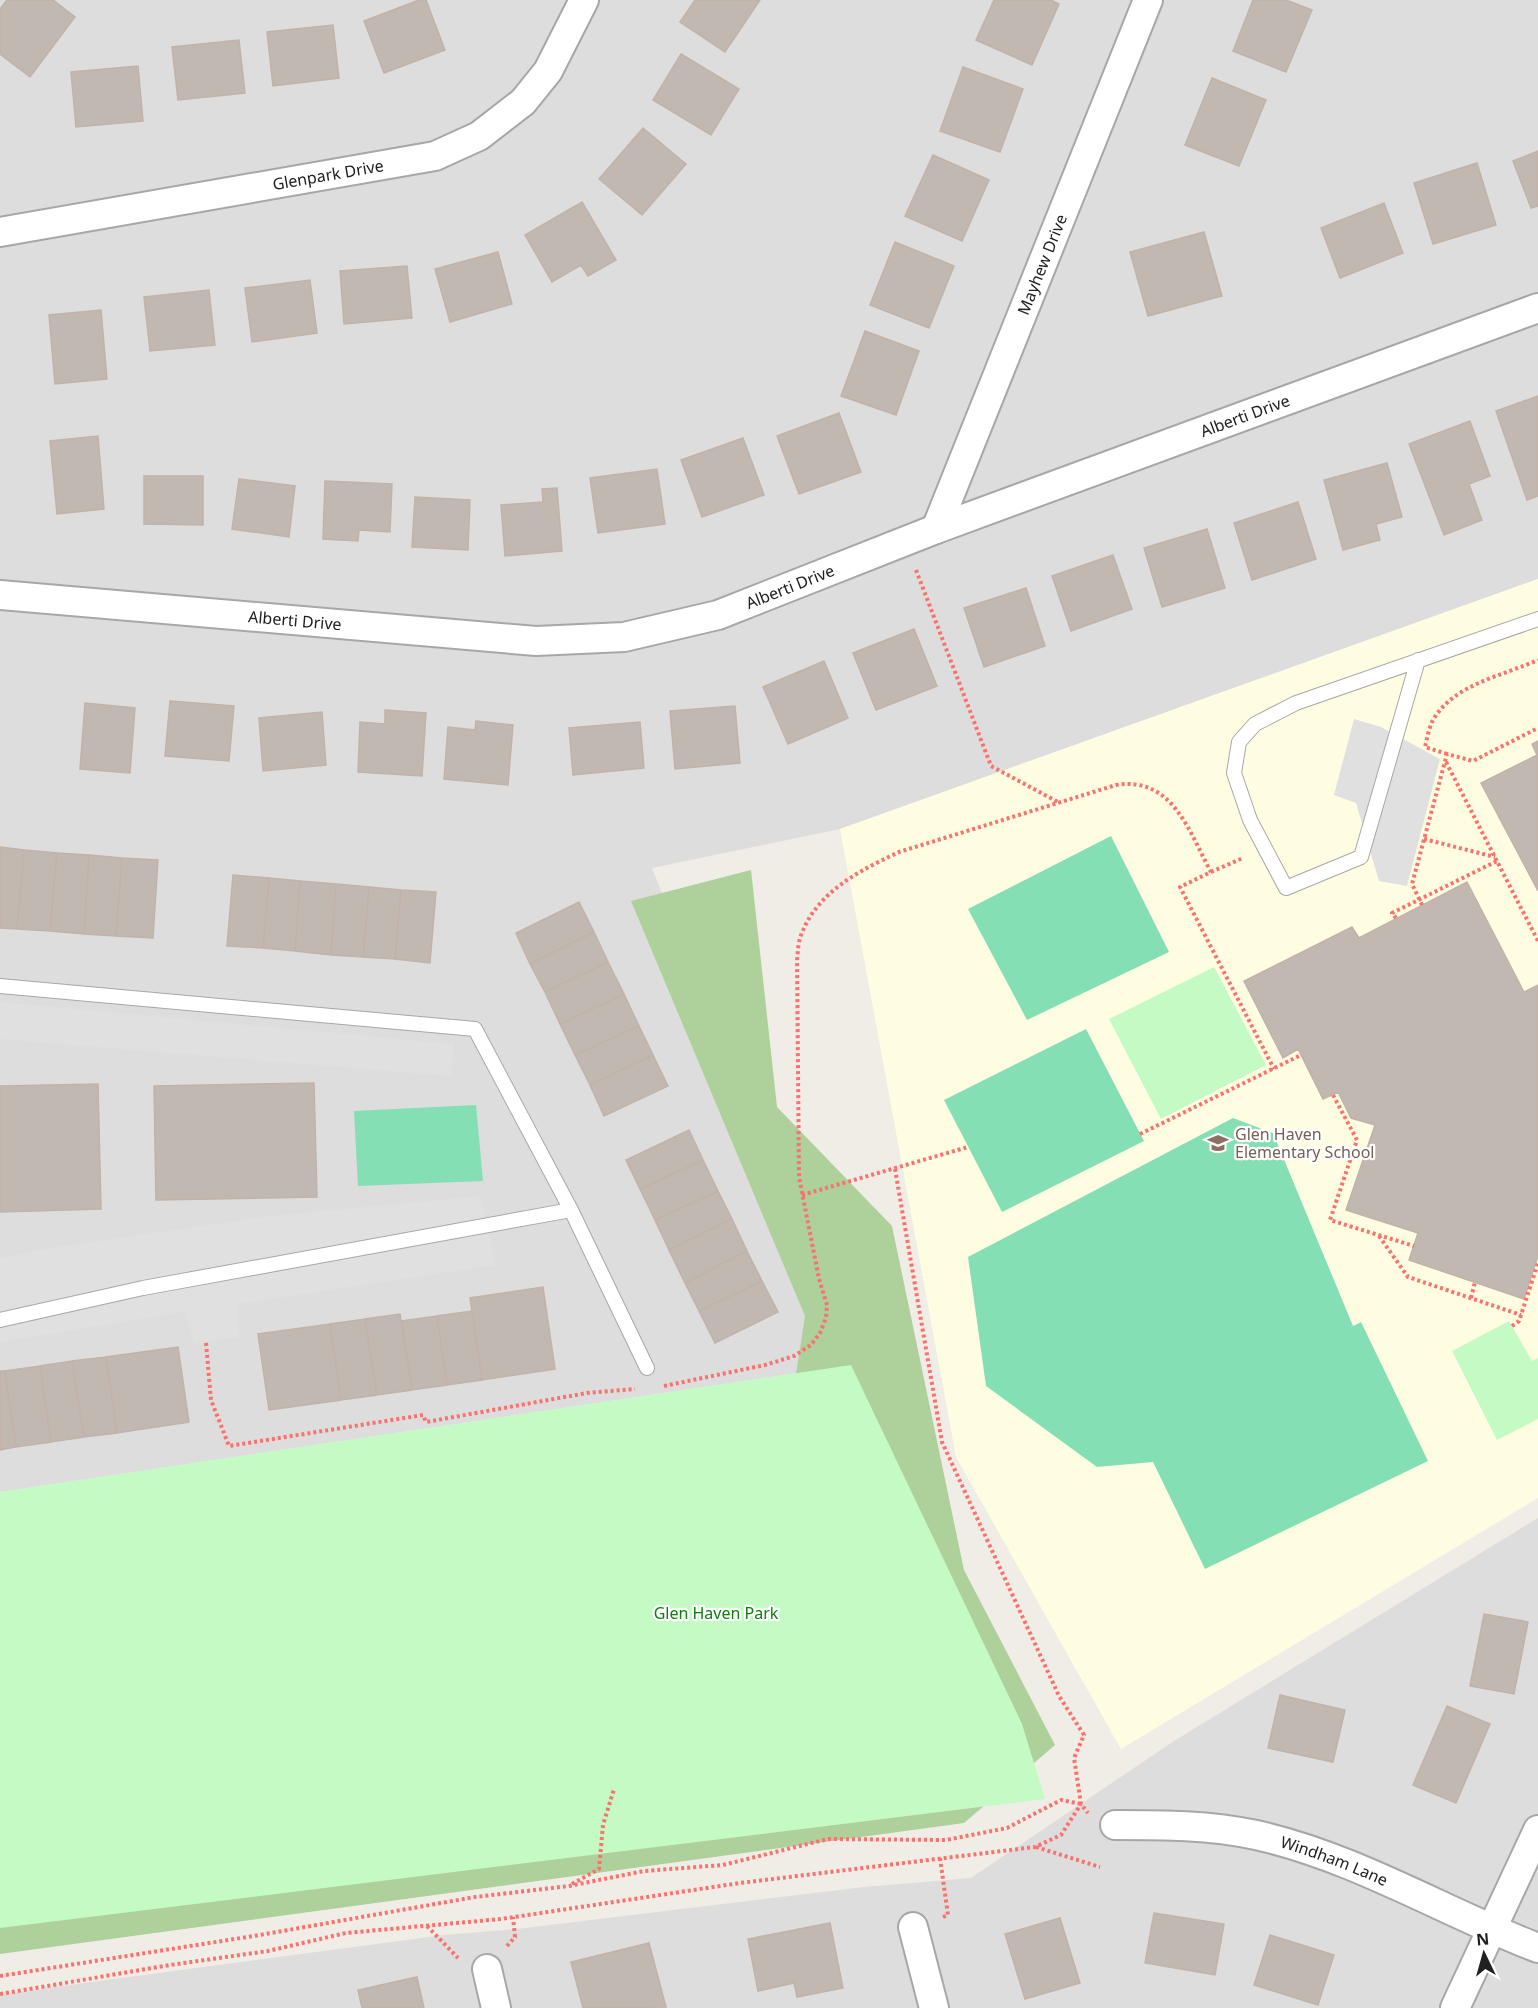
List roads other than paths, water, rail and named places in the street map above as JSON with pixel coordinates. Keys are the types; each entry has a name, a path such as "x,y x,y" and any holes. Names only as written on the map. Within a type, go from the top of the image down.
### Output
{"street":[{"name":"Glenpark Drive","path":"0,232 435,156 479,136 523,102 548,71 584,0"},
{"name":"Mayhew Drive","path":"936,529 1148,0"},
{"name":"Alberti Drive","path":"0,595 536,641 624,637 718,615 936,529 1538,308"},
{"name":"Windham Lane","path":"1115,1825 1191,1825 1256,1835 1330,1857 1491,1930 1538,1948"},
{"path":"1455,2008 1538,1830"},
{"path":"914,1927 934,2008"},
{"path":"487,1969 496,2008"}],"lane":[{"path":"1418,660 1361,858 1286,888 1263,849 1250,820 1234,772 1239,742 1255,723 1296,703 1418,660 1538,619"},
{"path":"0,986 475,1029 571,1210 646,1368"},
{"path":"0,1320 143,1288 571,1210"}],"place":[{"name":"Glen Haven Elementary School","path":"1218,1143"}],"park label":[{"name":"Glen Haven Park","path":"716,1613"}]}
